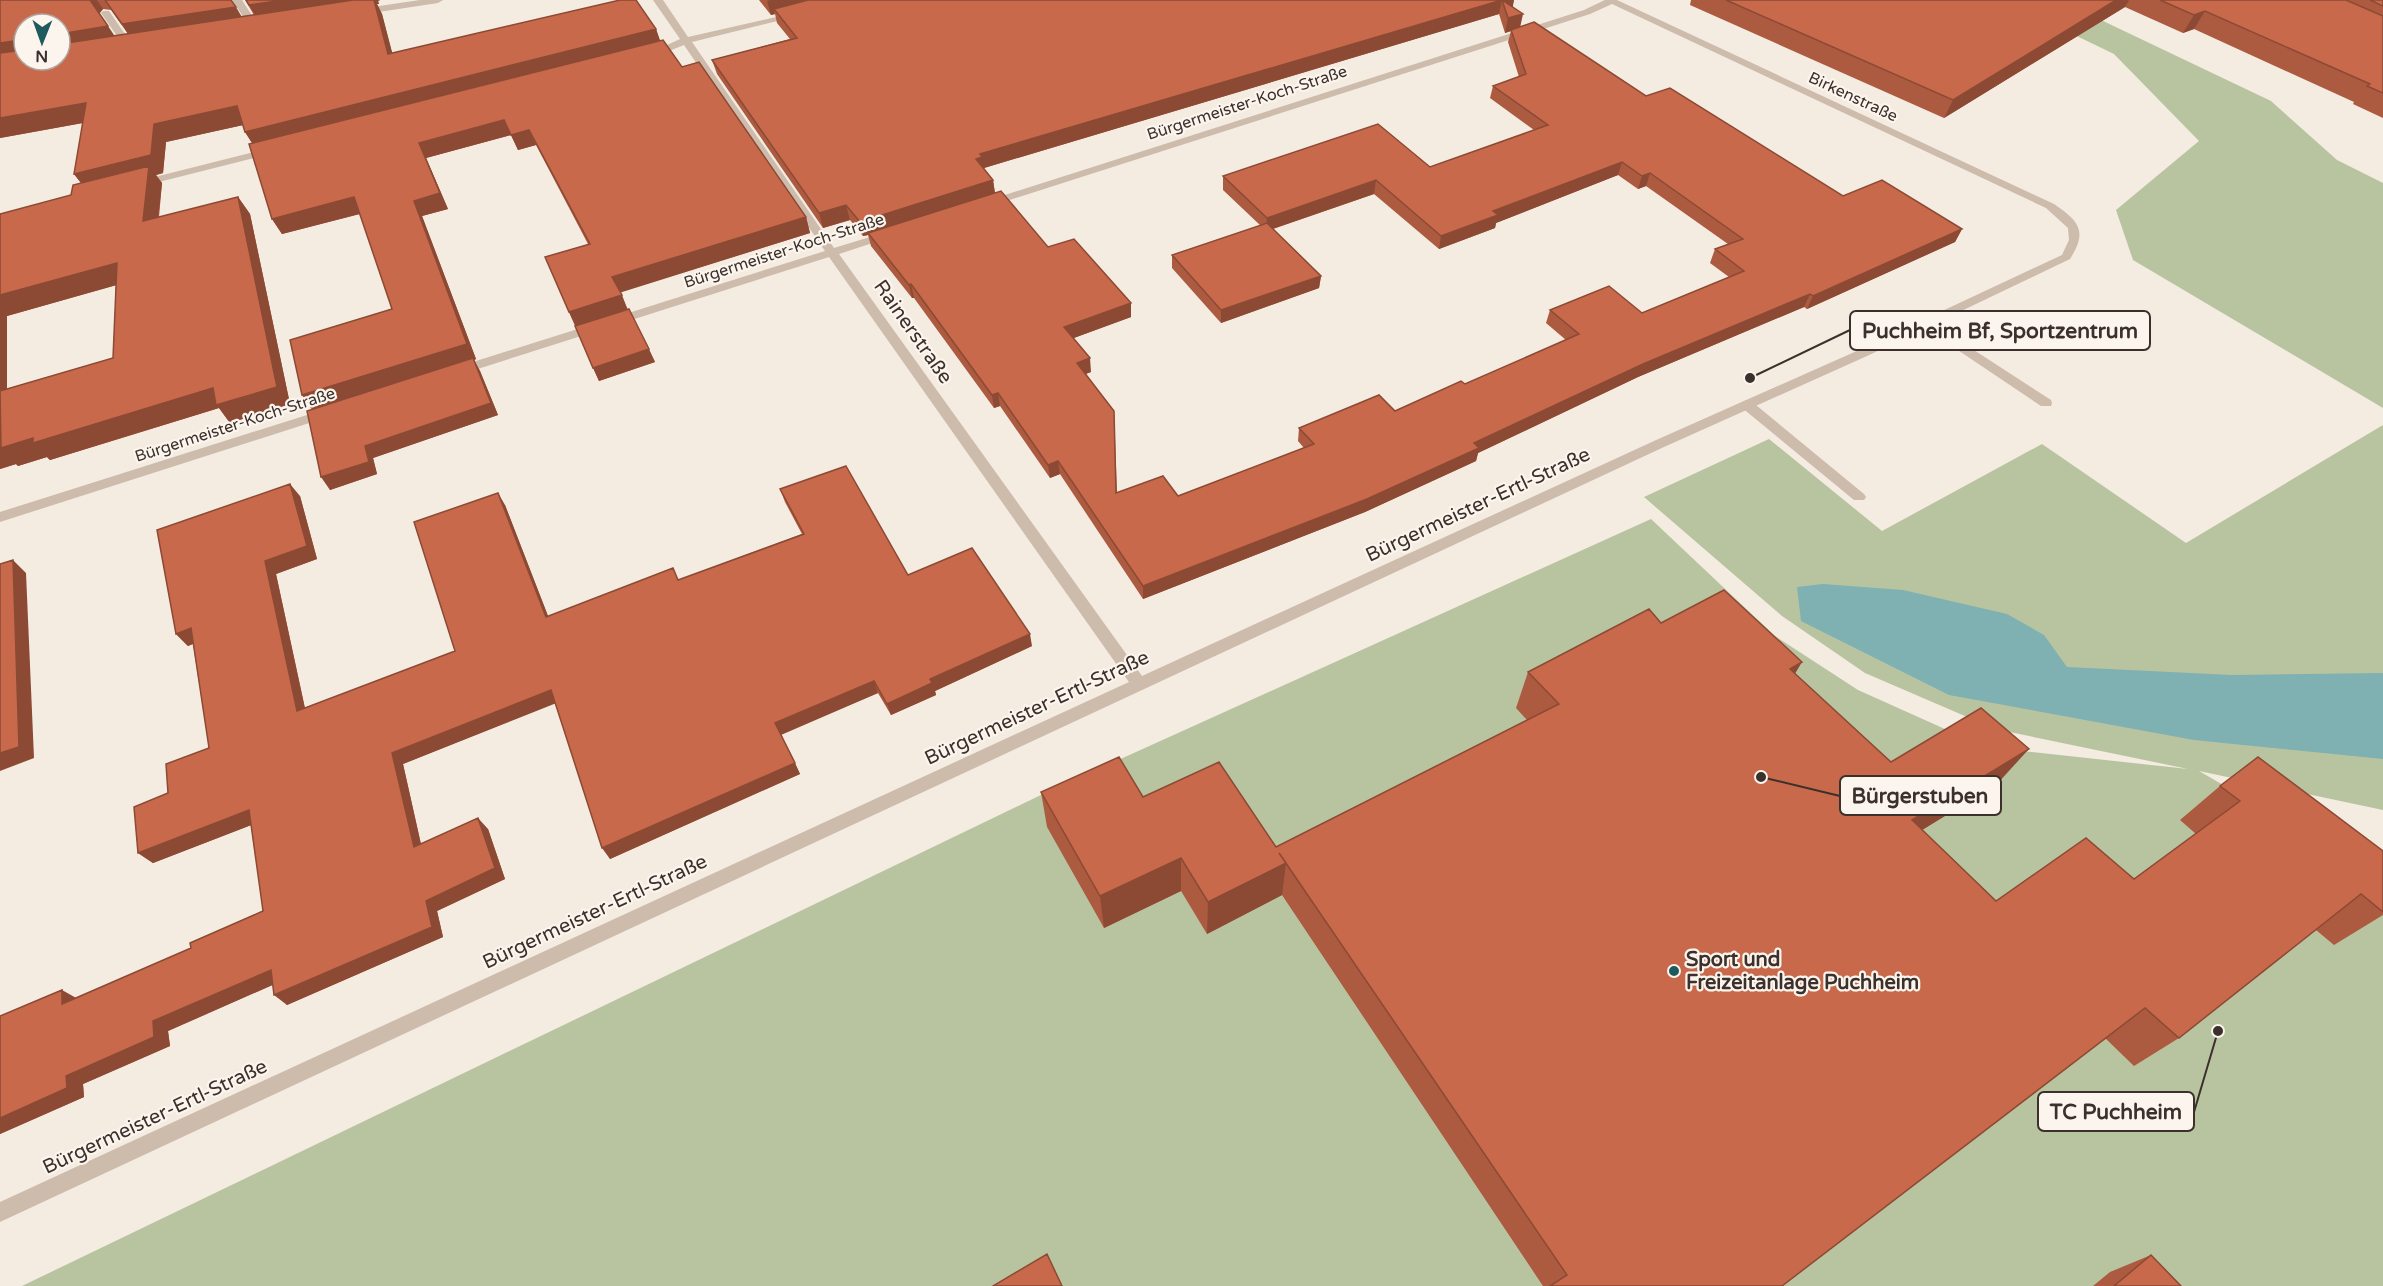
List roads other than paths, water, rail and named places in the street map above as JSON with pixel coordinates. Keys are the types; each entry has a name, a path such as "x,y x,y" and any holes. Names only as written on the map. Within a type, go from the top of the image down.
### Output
{"street":[{"path":"237,0 250,29 267,26"},
{"path":"346,14 438,0"},
{"name":"Rainerstraße","path":"658,0 832,253 1139,684"},
{"name":"Bürgermeister-Koch-Straße","path":"972,208 1587,12 1611,0"},
{"name":"Birkenstraße","path":"1611,0 2050,206 2068,218 2076,232"},
{"path":"641,57 663,52 685,41 809,11"},
{"path":"106,13 129,47"},
{"path":"118,49 140,46"},
{"path":"132,186 286,147"},
{"name":"Bürgermeister-Koch-Straße","path":"442,376 897,232"},
{"name":"Bürgermeister-Ertl-Straße","path":"0,1212 2066,257 2076,243 2076,232"},
{"path":"1926,323 2046,403"},
{"path":"1746,405 1859,497"},
{"name":"Bürgermeister-Koch-Straße","path":"0,517 344,408"}],"water":[{"path":"1823,584 1903,590 2007,614 2044,635 2067,667 2232,675 2383,673 2383,759 2194,740 1949,695 1801,621 1797,587"}],"place":[{"name":"Puchheim Bf, Sportzentrum","path":"1750,378"},
{"name":"Bürgerstuben","path":"1761,777"},
{"name":"Sport und Freizeitanlage Puchheim","path":"1674,971"},
{"name":"TC Puchheim","path":"2218,1031"}]}
